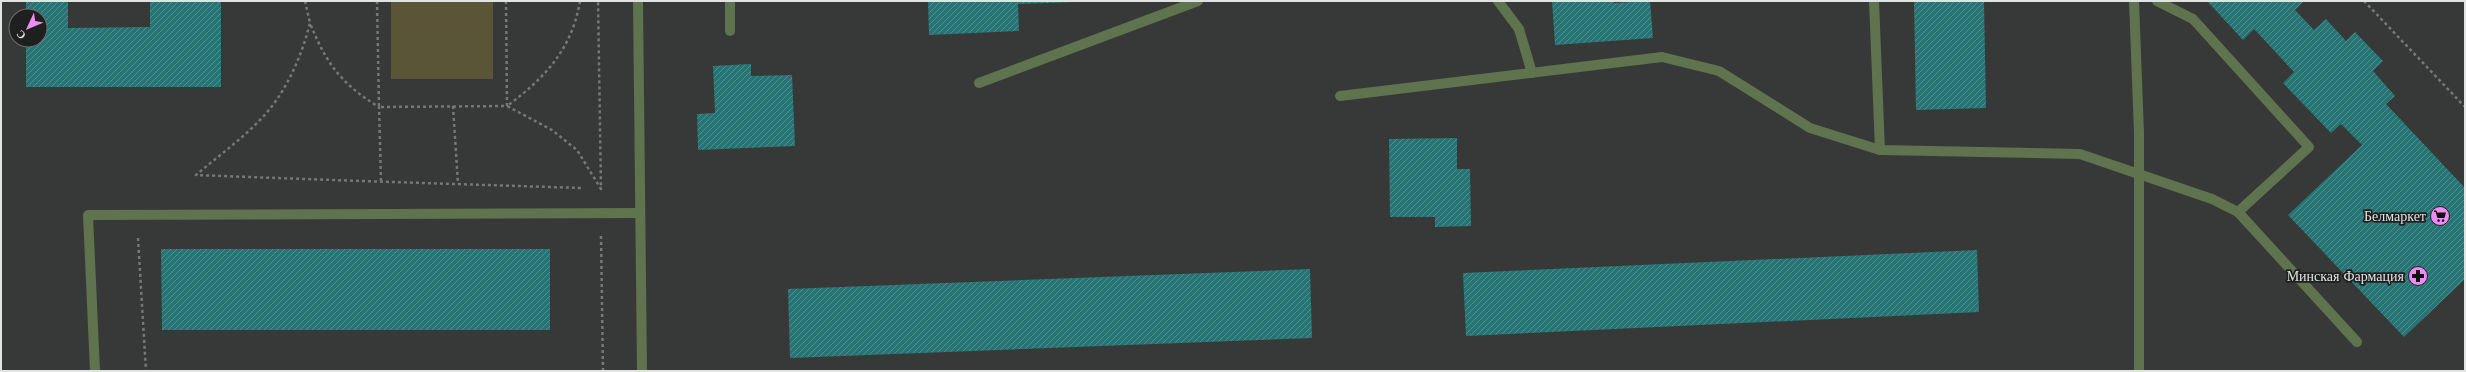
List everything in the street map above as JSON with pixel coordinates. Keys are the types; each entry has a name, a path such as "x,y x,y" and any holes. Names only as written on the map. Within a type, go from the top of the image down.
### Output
{"lane":[{"path":"638,1 642,371"},
{"path":"730,1 730,31"},
{"path":"979,83 1198,1"},
{"path":"1498,1 1520,28 1532,73"},
{"path":"1874,1 1880,150"},
{"path":"2134,1 2139,173 2139,371"},
{"path":"2157,1 2194,19 2309,148 2238,212"},
{"path":"1340,96 1662,57 1719,71 1810,128 1880,150 2080,154 2212,199 2238,212 2357,342"},
{"path":"96,371 88,215 640,213"}],"path":[{"path":"305,1 310,23 322,54 355,93 379,107 507,106 552,130 577,150 601,189"},
{"path":"377,1 381,182"},
{"path":"506,1 507,106"},
{"path":"507,106 532,88 559,58 574,25 580,1"},
{"path":"598,1 603,371"},
{"path":"2364,1 2465,106"},
{"path":"310,23 304,46 285,86 262,116 196,175 585,188"},
{"path":"453,106 458,184"},
{"path":"593,188 601,189"},
{"path":"137,232 146,371"},
{"path":"593,236 601,236"}],"shaded area":[{"path":"391,1 493,1 493,79 391,79"}],"building":[{"path":"26,1 68,1 68,28 150,27 150,1 221,1 221,87 26,87 26,48 48,48 48,8 26,8"},
{"path":"928,1 1076,2 1018,4 1019,31 929,35"},
{"path":"1552,1 1614,1 1614,3 1650,1 1653,38 1555,45"},
{"path":"1914,1 1984,1 1986,108 1916,110"},
{"path":"2207,1 2304,1 2295,10 2314,30 2326,19 2346,41 2355,32 2383,61 2373,71 2395,96 2386,104 2465,188 2465,279 2404,337 2288,215 2362,145 2341,124 2331,133 2283,83 2294,72 2254,29 2243,40"},
{"path":"751,64 751,76 792,75 795,146 698,150 697,114 715,113 713,66"},
{"path":"1457,138 1457,169 1470,169 1471,226 1435,227 1435,217 1390,217 1389,139"},
{"path":"161,249 550,249 550,330 162,330"},
{"path":"1977,250 1979,312 1466,336 1463,273"},
{"path":"1310,269 1312,338 790,358 788,289"}],"place":[{"name":"Белмаркет","path":"2440,216"},
{"name":"Минская Фармация","path":"2418,276"}]}
